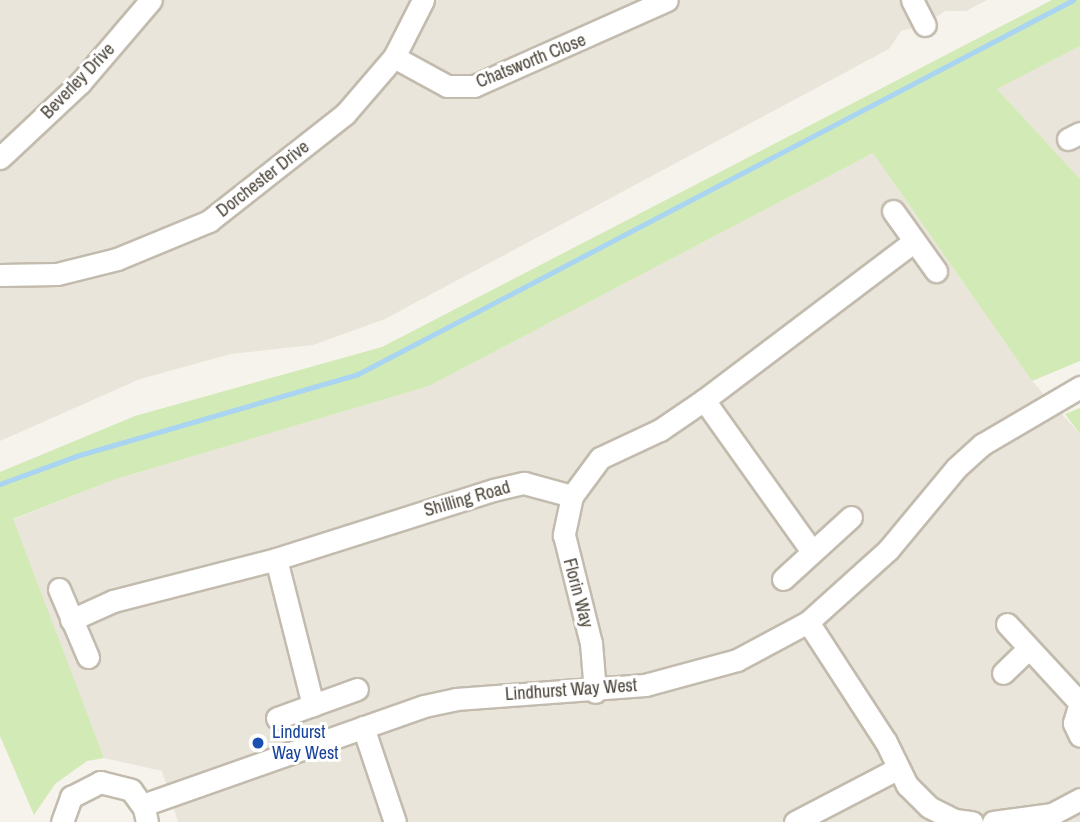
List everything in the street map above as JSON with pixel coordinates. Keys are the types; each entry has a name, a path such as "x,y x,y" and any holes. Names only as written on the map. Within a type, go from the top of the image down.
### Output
{"street":[{"name":"Beverley Drive","path":"0,158 80,83 151,0"},
{"name":"Dorchester Drive","path":"0,275 57,274 117,259 209,221 345,114 394,57 424,0"},
{"name":"Chatsworth Close","path":"394,57 447,86 474,86 667,0"},
{"path":"912,0 925,25"},
{"path":"893,211 936,271"},
{"path":"572,496 600,458 660,430 704,400 914,241"},
{"name":"Lindhurst Way West","path":"145,814 363,727 456,699 595,692 691,676 737,660 808,622 888,550 920,507 974,452 1006,428 1080,387"},
{"path":"704,400 811,550"},
{"name":"Shilling Road","path":"71,620 134,594 276,559 493,490 524,483 572,496"},
{"name":"Florin Way","path":"572,496 564,536 591,643 595,692"},
{"path":"783,579 811,550 851,517"},
{"path":"276,559 313,705"},
{"path":"59,589 88,657"},
{"path":"808,622 886,742 897,769 929,807 955,820 972,822"},
{"path":"1007,624 1027,650 1080,703 1074,723 1080,736"},
{"path":"1003,673 1027,650"},
{"path":"277,718 357,689"},
{"path":"363,727 395,822"},
{"path":"795,822 897,769"},
{"path":"62,822 71,797 100,782 121,785 145,814"},
{"path":"993,822 1052,814 1080,799"}],"shaded area":[{"path":"0,0 987,0 966,11 945,11 925,25 901,31 889,49 385,319 313,345 231,354 140,379 0,441"},
{"path":"1080,46 1080,179 997,89"},
{"path":"873,153 1032,381 1080,434 1080,822 178,822 162,771 104,758 12,520 113,480 429,386"}],"green space":[{"path":"1052,0 1080,0 1080,46 997,89 1080,179 1080,361 1032,381 873,153 429,386 113,480 13,519 104,758 87,761 55,784 34,815 0,736 0,472 135,416 382,347"},
{"path":"1080,408 1080,434 1065,414"}],"waterway":[{"path":"0,484 76,456 358,374 1073,0"}],"place":[{"name":"Lindurst Way West","path":"258,743"}]}
